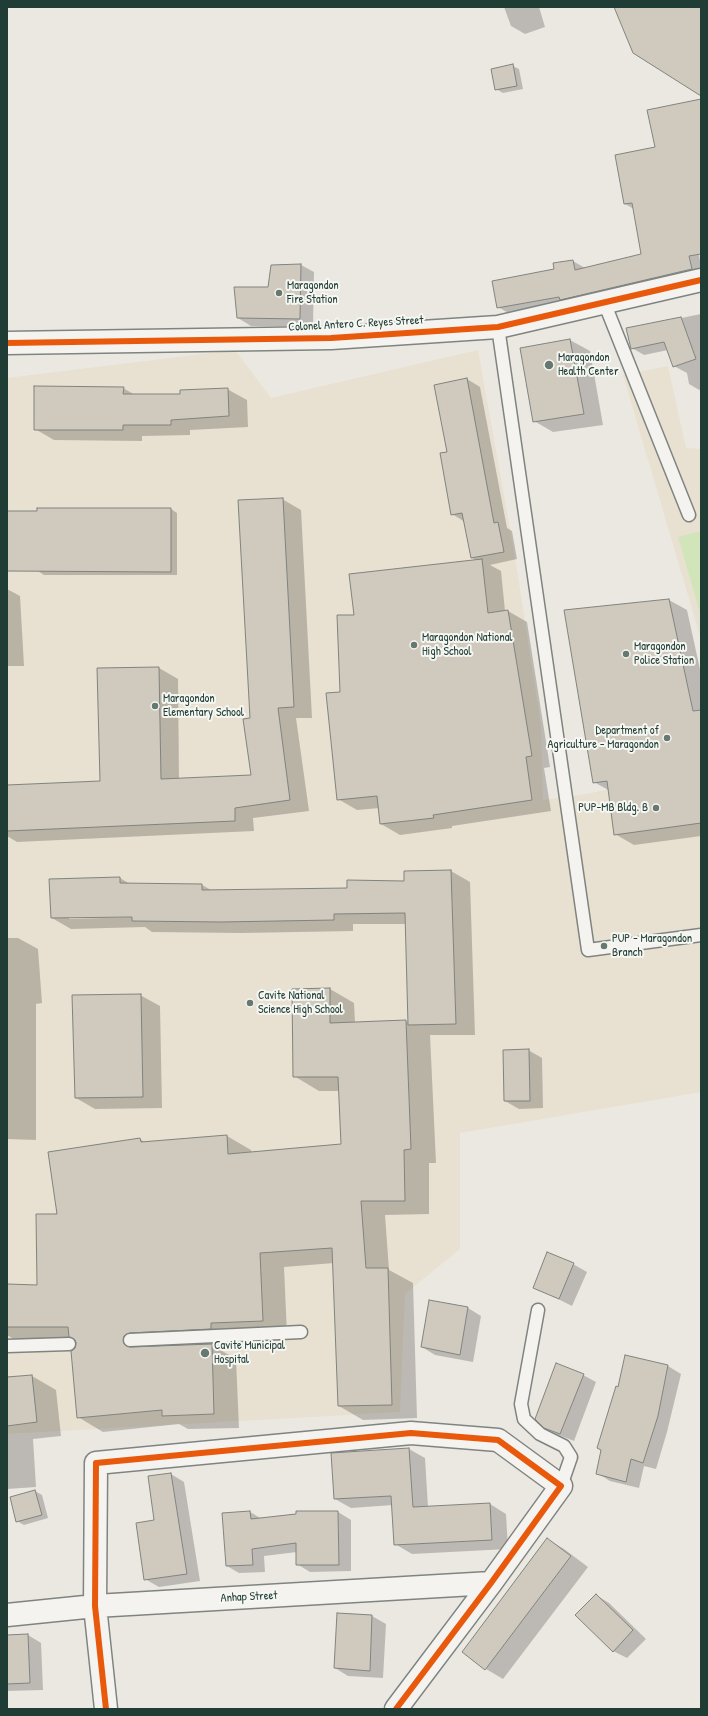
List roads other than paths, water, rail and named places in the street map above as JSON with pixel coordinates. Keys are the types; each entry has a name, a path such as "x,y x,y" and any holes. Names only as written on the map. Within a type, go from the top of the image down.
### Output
{"street":[{"name":"Colonel Antero C. Reyes Street","path":"7,343 331,338 498,327 701,280"},
{"path":"106,1709 95,1606 96,1463 411,1433 498,1440 561,1486 491,1583 396,1709"},
{"name":"Anhap Street","path":"7,1615 95,1606 491,1583"}],"lane":[{"path":"604,302 689,515"},
{"path":"498,327 588,950 701,935"},
{"path":"538,1310 521,1404 524,1419 540,1434 564,1446 571,1457 561,1486"},
{"path":"130,1340 300,1332"},
{"path":"7,1346 69,1344"}],"place":[{"name":"Maragondon Fire Station","path":"279,293"},
{"name":"Maragondon Health Center","path":"549,365"},
{"name":"Maragondon National High School","path":"414,645"},
{"name":"Maragondon Police Station","path":"626,654"},
{"name":"Maragondon Elementary School","path":"155,706"},
{"name":"Department of Agriculture - Maragondon","path":"667,738"},
{"name":"PUP-MB Bldg. B","path":"656,808"},
{"name":"PUP - Maragondon Branch","path":"604,946"},
{"name":"Cavite National Science High School","path":"250,1003"},
{"name":"Cavite Municipal Hospital","path":"205,1353"}]}
